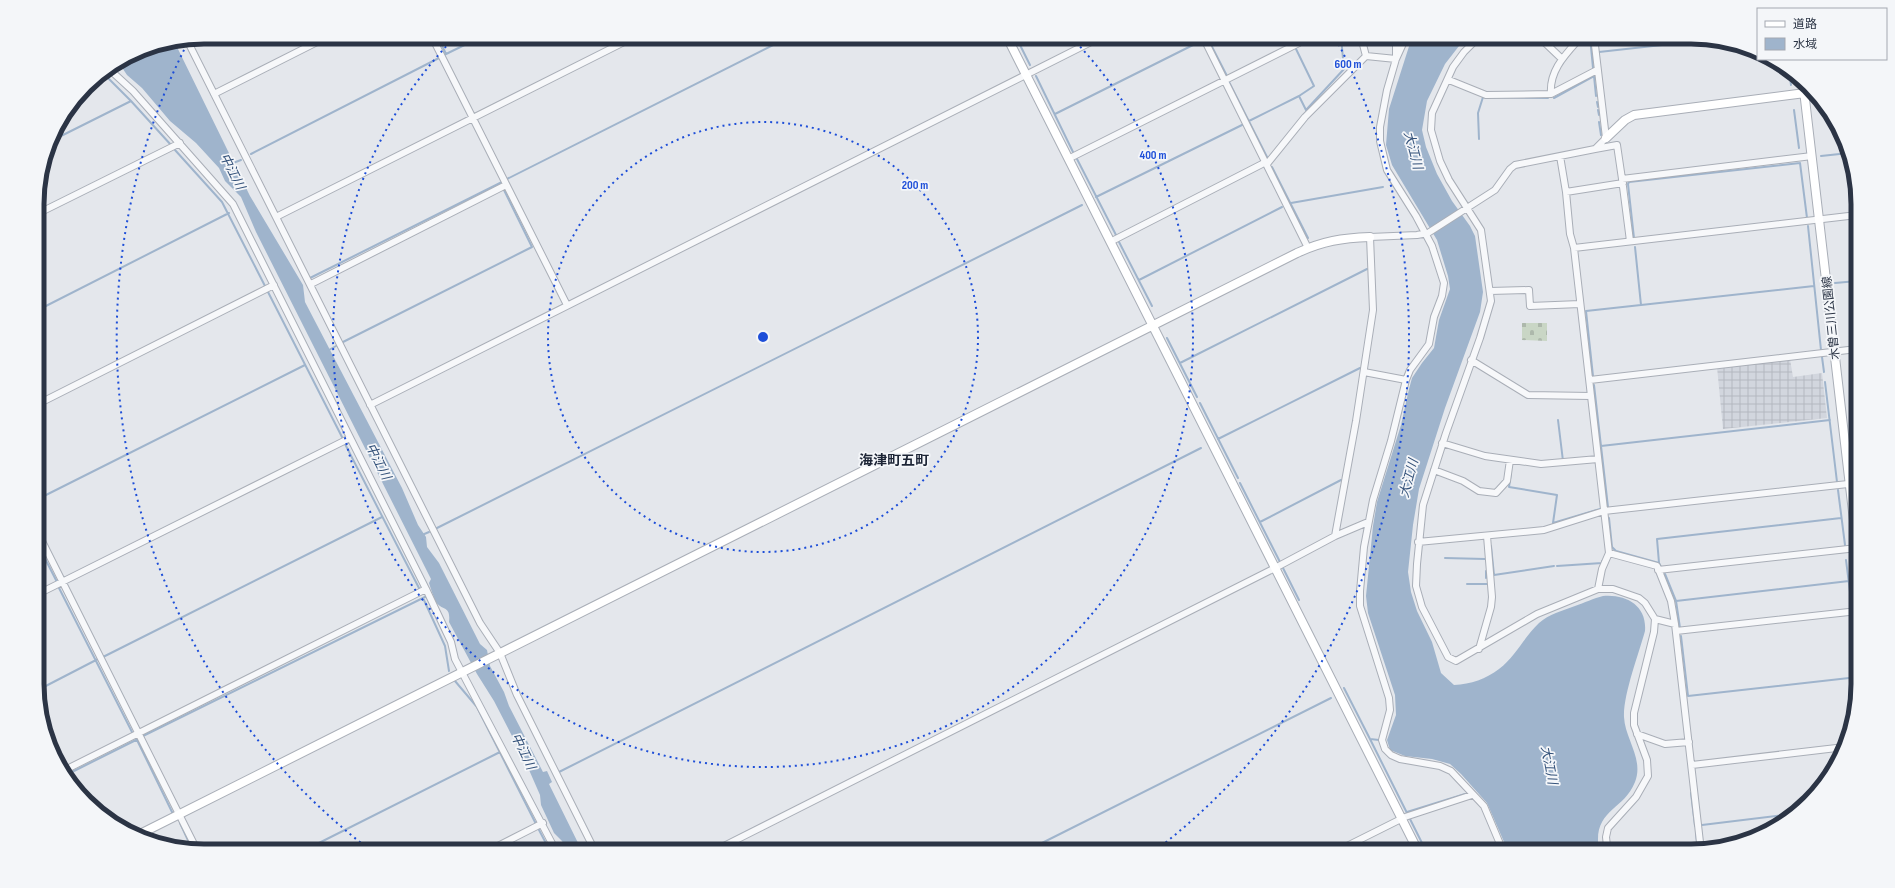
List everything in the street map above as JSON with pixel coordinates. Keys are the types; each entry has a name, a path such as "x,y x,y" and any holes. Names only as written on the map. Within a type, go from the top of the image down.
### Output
{"street":[{"path":"189,44 311,284 370,406 480,622 498,654 516,695 591,844"},
{"path":"214,94 313,44"},
{"path":"436,44 567,305"},
{"path":"276,217 620,44"},
{"path":"1010,44 1414,844"},
{"path":"370,406 567,305 1088,44"},
{"path":"1206,44 1308,248"},
{"path":"1068,159 1297,44"},
{"path":"1363,44 1366,56"},
{"path":"1396,44 1396,59"},
{"path":"1403,44 1396,59 1387,90 1380,127 1380,141 1387,170 1427,234 1444,283 1442,296 1434,318 1429,344 1410,370 1406,380 1391,441 1373,500 1368,522 1360,591 1360,606 1389,698 1390,710 1382,740 1383,745 1391,755 1400,759 1440,766 1451,771 1484,806 1500,844"},
{"path":"1472,44 1453,67 1449,80 1432,113 1431,130 1440,161 1465,209 1481,230 1491,301 1442,443 1424,505 1418,542 1416,586 1422,607 1448,657 1456,661 1537,614 1598,589 1613,589 1639,598 1645,603 1655,619 1654,632 1635,701 1634,725 1647,760 1648,776 1636,797 1608,828 1606,837 1607,844"},
{"path":"1546,44 1562,59"},
{"path":"1551,94 1550,83 1558,63 1575,44"},
{"path":"1595,44 1606,138"},
{"path":"1366,56 1396,59"},
{"path":"1110,242 1267,163 1305,117 1366,56"},
{"path":"1449,80 1486,95 1551,94 1597,70"},
{"path":"113,73 133,91 233,204 426,589 451,642 455,659 553,844"},
{"path":"1595,149 1625,120 1634,116 1806,93"},
{"name":"木曽三川公園線","path":"1809,97 1812,156 1834,352 1851,463"},
{"path":"44,211 180,143"},
{"path":"143,832 1308,248 1325,241 1346,238 1427,234 1495,190 1510,168 1515,165 1617,146 1630,241"},
{"path":"1560,156 1566,192 1570,234 1574,248 1609,553 1602,569 1598,589"},
{"path":"1566,192 1623,181 1812,156"},
{"path":"311,284 506,185"},
{"path":"1574,248 1851,216"},
{"path":"1335,536 1364,372 1373,310 1370,237"},
{"path":"44,401 274,286"},
{"path":"1490,291 1529,290 1530,306 1580,304"},
{"path":"1590,380 1851,350"},
{"path":"1471,360 1528,395 1591,396"},
{"path":"1364,372 1406,380"},
{"path":"44,591 350,438"},
{"path":"1442,443 1474,453 1541,464 1555,464 1598,459"},
{"path":"1434,470 1463,481 1479,491 1496,494 1507,481 1510,460"},
{"path":"1418,542 1544,530 1604,512 1851,483"},
{"path":"728,844 1335,536 1368,522"},
{"path":"1479,649 1491,607 1492,597 1487,536"},
{"path":"44,545 194,844"},
{"path":"1658,570 1851,552"},
{"path":"1609,553 1657,566 1671,601 1676,631 1700,844"},
{"path":"68,769 426,589"},
{"path":"1676,631 1851,612"},
{"path":"1655,619 1675,624"},
{"path":"1637,734 1665,744 1689,742"},
{"path":"1692,765 1838,748"},
{"path":"1352,844 1401,819 1472,795"},
{"path":"502,844 543,823"}],"shaded area":[{"path":"1790,359 1793,377 1822,373 1827,418 1723,429 1717,367"}],"green space":[{"path":"1522,323 1547,323 1547,341 1522,340"}],"water":[{"name":"大江川","path":"1410,44 1461,44 1445,64 1427,101 1422,130 1426,147 1437,174 1452,201 1470,226 1475,236 1483,292 1480,312 1445,408 1419,489 1413,525 1408,572 1411,592 1417,611 1432,642 1441,673 1454,685 1478,680 1494,673 1505,664 1539,623 1556,613 1603,596 1620,597 1634,603 1639,608 1645,622 1645,631 1624,708 1625,725 1636,757 1637,774 1630,792 1604,819 1600,827 1598,844 1505,844 1487,803 1450,764 1432,759 1405,756 1390,750 1387,740 1396,715 1395,695 1368,613 1366,596 1373,526 1377,502 1401,425 1412,378 1434,348 1439,320 1450,289 1448,276 1437,240 1392,165 1386,145 1389,109"},
{"name":"中江川","path":"178,46 177,47 250,196 303,285 305,302 402,488 418,525 426,537 427,547 439,563 480,644 487,650 490,666 543,772 547,771 552,782 549,784 579,844 564,844 554,833 541,805 540,795 526,763 494,701 477,674 449,622 449,613 436,602 429,583 431,579 256,232 241,197 225,181 219,168 196,143 170,121 142,88 127,75 121,67 124,65 153,52"}],"waterway":[{"path":"441,44 446,54"},
{"path":"444,55 467,44"},
{"path":"507,179 775,44"},
{"path":"1020,44 1030,65"},
{"path":"1055,114 1195,44"},
{"path":"1211,44 1227,76"},
{"path":"1299,96 1306,110 1344,69 1342,44"},
{"path":"1591,44 1593,68"},
{"path":"1599,52 1671,44"},
{"path":"1249,121 1299,96 1314,86 1296,49"},
{"path":"251,154 439,58"},
{"path":"1036,76 1073,152"},
{"path":"1554,98 1594,76 1596,96"},
{"path":"107,77 171,145"},
{"path":"1790,79 1791,85"},
{"path":"1229,82 1267,157"},
{"path":"1479,139 1478,113 1483,97 1548,98"},
{"path":"59,137 131,101"},
{"path":"1597,102 1598,107"},
{"path":"1598,110 1599,115"},
{"path":"1794,110 1799,148"},
{"path":"1599,122 1601,135"},
{"path":"1096,197 1244,124"},
{"path":"175,150 222,202 265,286"},
{"path":"1821,156 1843,154"},
{"path":"1077,159 1116,235"},
{"name":"中江川","path":"233,163 241,160"},
{"path":"1800,163 1807,218"},
{"path":"1634,238 1629,182 1800,163"},
{"path":"1272,167 1308,238"},
{"path":"310,278 502,182"},
{"path":"1291,203 1383,187"},
{"path":"343,342 532,247 504,190"},
{"path":"435,529 1082,205"},
{"path":"1139,280 1282,207"},
{"path":"44,307 229,213"},
{"path":"1808,226 1821,350"},
{"path":"1118,240 1152,306"},
{"path":"1593,376 1586,311 1641,305 1635,247"},
{"path":"1180,363 1367,269"},
{"path":"1835,283 1851,282"},
{"path":"1641,305 1814,286"},
{"path":"268,292 343,439"},
{"path":"1167,338 1197,397"},
{"path":"329,350 336,346"},
{"path":"1822,357 1824,372"},
{"path":"44,496 305,365"},
{"path":"1218,439 1360,368"},
{"path":"1825,382 1837,482"},
{"path":"1594,385 1608,507"},
{"path":"1200,403 1238,478"},
{"path":"1558,420 1563,461"},
{"path":"1601,446 1830,420"},
{"path":"345,444 420,590"},
{"path":"559,772 1201,448"},
{"path":"1511,472 1509,487 1557,495 1553,523 1600,509"},
{"path":"1260,522 1341,480"},
{"path":"1240,483 1280,562"},
{"path":"1838,490 1845,545"},
{"path":"103,657 382,517"},
{"path":"1609,518 1612,547 1616,551 1659,563 1661,567"},
{"path":"1659,563 1657,539 1841,518"},
{"path":"422,535 429,532"},
{"path":"1491,546 1494,575 1554,566"},
{"path":"44,557 57,582"},
{"path":"1445,558 1485,559"},
{"path":"1846,560 1851,600"},
{"path":"1557,566 1602,563 1602,561"},
{"path":"1283,568 1299,600"},
{"path":"1486,571 1486,578"},
{"path":"1665,574 1676,601 1680,628"},
{"path":"1676,601 1849,581"},
{"path":"1467,584 1487,584"},
{"path":"59,588 133,734"},
{"path":"143,736 427,596"},
{"path":"423,598 445,646 449,671"},
{"path":"1681,636 1688,696 1851,678"},
{"path":"44,687 98,659"},
{"path":"455,681 477,707 536,824"},
{"path":"1344,688 1370,739 1379,740"},
{"path":"1040,844 1331,698"},
{"path":"71,773 138,739"},
{"path":"1370,739 1407,813"},
{"path":"137,740 173,814"},
{"path":"317,844 500,752"},
{"path":"1691,793 1695,826"},
{"path":"1407,812 1465,794"},
{"path":"1702,825 1782,815"},
{"path":"1410,819 1422,844"},
{"path":"180,823 190,844"},
{"path":"538,828 546,844"},
{"path":"1696,833 1697,844"}],"district":[{"name":"海津町五町","path":"894,460"}]}
